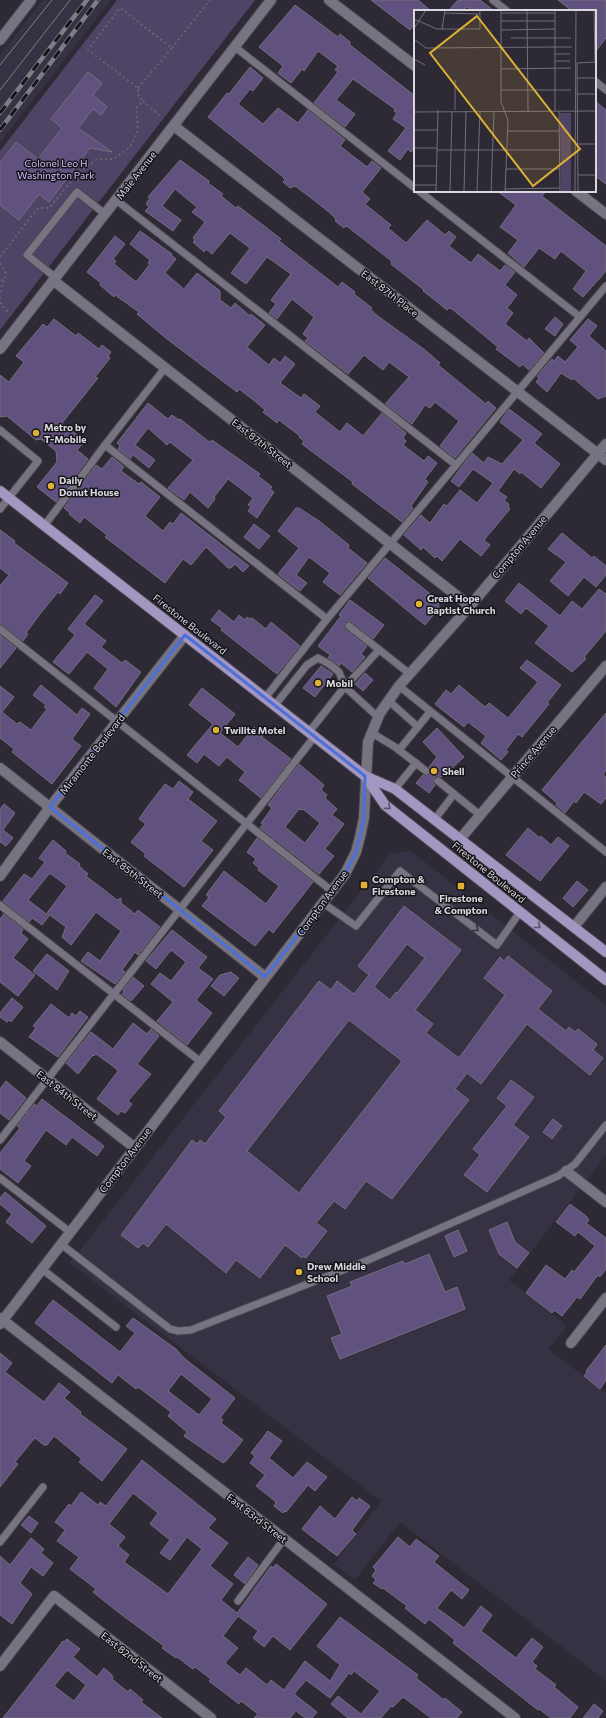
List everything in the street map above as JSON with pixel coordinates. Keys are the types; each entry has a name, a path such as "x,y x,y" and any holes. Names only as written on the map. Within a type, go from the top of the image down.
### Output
{"main road":[{"name":"Firestone Boulevard","path":"0,491 365,776 395,789 606,952"},
{"name":"Firestone Boulevard","path":"365,776 385,805 606,980"}],"street":[{"path":"0,40 31,0"},
{"name":"Maie Avenue","path":"0,349 271,0"},
{"path":"329,0 414,65"},
{"name":"East 87th Place","path":"174,126 602,457"},
{"path":"577,192 606,214"},
{"name":"East 87th Street","path":"55,279 165,368 470,606"},
{"name":"Compton Avenue","path":"1,1321 62,1244 265,977 324,903 348,866 356,852 364,818 365,776 368,742 378,717 399,686 602,457 606,444"},
{"name":"Miramonte Boulevard","path":"0,876 50,807 185,635"},
{"name":"Prince Avenue","path":"460,839 606,666"},
{"name":"East 85th Street","path":"0,768 265,977"},
{"path":"574,926 606,888"},
{"name":"East 84th Street","path":"0,1042 134,1148"},
{"path":"566,1171 606,1202"},
{"path":"571,1343 606,1298"},
{"name":"East 83rd Street","path":"1,1321 515,1718"},
{"name":"East 82nd Street","path":"0,1666 54,1596 211,1718"}],"lane":[{"path":"493,0 506,10"},
{"path":"235,47 414,187"},
{"path":"596,82 606,90"},
{"path":"55,279 27,255 77,192 105,214"},
{"path":"420,192 580,317"},
{"path":"116,200 456,465"},
{"path":"265,698 327,619 606,286"},
{"path":"44,526 165,368"},
{"path":"0,430 38,461 0,509"},
{"path":"105,445 327,619"},
{"path":"349,626 410,674"},
{"path":"0,629 332,891"},
{"path":"0,1140 246,824 345,687 379,650"},
{"path":"275,705 307,665 318,658 339,672 345,687 378,717"},
{"path":"399,686 511,778 606,852"},
{"path":"389,701 418,727"},
{"path":"400,750 430,712"},
{"path":"372,733 400,750 426,771"},
{"path":"395,789 416,763"},
{"path":"438,781 480,815"},
{"path":"434,819 454,794"},
{"path":"324,903 356,926 400,871 497,944 520,912"},
{"path":"0,905 201,1062"},
{"path":"62,1244 170,1329 178,1331 191,1330 366,1260 558,1176 575,1164 606,1125"},
{"path":"0,1178 70,1232"},
{"path":"42,1269 116,1327"},
{"path":"0,1542 43,1487"},
{"path":"238,1601 284,1539"}],"path":[{"path":"161,117 139,98 138,88 210,0"},
{"path":"138,88 88,50 120,8 172,48"},
{"path":"0,257 38,208 49,208 79,172 97,159 114,159 130,148 138,130 136,108 142,101"},
{"path":"0,263 6,273 0,292"},
{"path":"0,297 1,304 9,313"}],"highlighted area":[{"path":"185,635 365,776 364,818 356,852 345,874 265,977 50,807"}],"shaded area":[{"path":"43,0 111,0 0,143 0,55"},
{"name":"Drew Middle School","path":"411,851 606,1005 606,1155 509,1280 567,1326 548,1349 606,1393 606,1681 400,1522 355,1580 334,1564 381,1501 70,1263 390,854"}],"green space":[{"name":"Colonel Leo H Washington Park","path":"117,0 255,0 0,330 0,151"}],"building":[{"path":"371,0 418,0 430,10 414,10 414,25 410,30"},
{"path":"458,0 480,0 493,10 471,10 467,7 464,10 449,10"},
{"path":"558,0 606,0 606,38 596,51 596,10 571,10"},
{"path":"295,5 338,37 340,34 350,42 350,45 414,95 414,148 411,152 408,149 400,160 388,151 406,128 393,119 397,113 394,111 395,109 353,79 336,100 355,114 345,127 314,103 338,72 335,70 338,66 318,51 304,71 302,69 291,83 278,73 283,66 259,47"},
{"path":"250,67 263,78 253,91 250,89 238,104 263,124 278,108 298,123 308,110 345,140 340,146 367,167 372,161 381,168 362,192 370,199 365,204 391,225 388,228 406,243 427,220 445,235 449,231 456,237 449,246 471,263 478,254 500,271 505,265 515,272 505,285 517,295 507,308 513,313 505,324 527,341 529,338 544,353 529,370 522,364 520,367 496,349 498,347 452,309 449,308 447,310 391,264 392,262 389,259 348,227 346,226 344,228 335,221 336,219 330,213 310,197 295,186 290,188 283,182 285,180 283,177 208,117 227,93 229,94"},
{"path":"88,72 102,83 93,95 107,107 101,115 93,109 78,128 112,152 90,148 49,202 39,194 19,220 0,205 0,163 16,142 38,159 62,128 51,119"},
{"path":"596,102 606,110 606,184 596,177"},
{"path":"180,160 209,181 208,183 223,194 221,196 236,208 238,206 281,239 279,241 338,287 342,282 355,292 354,294 372,308 370,309 379,317 425,350 440,363 438,365 486,404 488,401 496,408 455,458 440,446 459,421 435,402 430,408 425,405 412,424 385,404 409,377 389,362 383,370 364,355 348,374 305,341 308,338 303,334 314,317 292,299 277,319 269,313 276,304 271,300 291,274 267,257 246,284 231,273 250,248 230,233 212,254 206,249 204,252 193,242 195,240 193,238 205,222 192,212 197,207 175,189 162,206 181,220 173,231 145,211 149,207 146,204 150,198 148,197"},
{"path":"498,192 545,192 542,196 606,246 606,271 583,297 573,289 586,271 561,251 555,259 539,248 524,267 508,253 518,240 500,227 516,205"},
{"path":"140,231 172,254 171,255 176,259 165,273 184,289 197,273 220,291 220,300 231,308 235,303 250,316 251,314 265,325 247,347 269,365 274,358 280,363 285,356 295,364 280,383 301,398 304,394 320,406 315,412 340,432 347,423 363,436 382,413 406,433 403,438 406,441 403,445 424,461 428,456 437,463 425,479 428,482 411,506 413,508 402,522 352,484 353,482 302,444 304,441 299,437 300,436 279,420 277,423 263,412 265,410 239,389 237,392 167,339 137,314 139,312 115,295 114,297 100,285 101,283 87,272 115,236 125,244 113,259 116,261 114,264 136,282 150,264 148,263 150,260 130,244"},
{"path":"555,317 563,324 555,336 545,329"},
{"path":"54,319 76,336 78,333 99,349 102,345 111,352 108,356 110,358 95,377 98,378 62,423 85,441 77,450 88,459 56,502 37,487 57,462 56,451 41,439 36,440 7,416 0,417 0,375 9,382 24,362 16,356 43,324 47,327"},
{"path":"588,319 597,326 589,336 606,351 606,396 598,399 573,378 572,380 561,373 547,392 536,382 539,378 537,376 552,359 554,361 558,356 565,362 578,347 570,340"},
{"path":"148,403 168,419 172,415 179,420 180,419 208,441 210,442 212,440 260,474 258,476 272,487 270,489 274,492 257,518 248,511 251,507 248,505 253,498 228,479 214,497 215,499 208,508 190,492 184,500 168,488 193,460 170,442 167,445 148,428 135,445 155,460 149,468 133,455 130,459 118,449 120,446 117,443"},
{"path":"509,409 542,434 534,443 560,464 541,488 521,472 520,474 514,469 498,491 507,497 504,501 509,504 508,507 510,509 484,540 490,545 481,556 460,539 442,561 437,556 435,558 423,547 421,550 404,535 421,515 430,523 444,504 447,506 460,490 477,503 493,483 473,469 459,487 451,481 472,453 484,463 488,457 502,464 523,440 500,422"},
{"path":"112,457 124,467 121,471 139,484 141,482 160,497 145,516 163,531 170,522 173,524 181,513 249,566 243,572 235,564 231,568 228,568 206,547 191,565 183,559 165,583 105,537 107,535 84,517 80,523 64,508 96,465 102,469"},
{"path":"296,508 299,508 319,521 349,545 348,548 367,563 340,595 323,582 330,573 309,557 296,575 307,583 300,591 278,574 299,548 278,531"},
{"path":"254,524 270,536 259,549 244,537"},
{"path":"0,530 15,541 14,543 68,583 60,594 58,592 40,614 26,633 28,634 23,641 0,624 0,586 9,575 0,568"},
{"path":"562,533 592,558 594,556 606,566 606,575 596,587 584,577 568,596 550,581 566,562 548,549"},
{"path":"385,558 438,600 439,608 425,625 368,578"},
{"path":"519,583 560,616 572,601 582,609 599,589 606,594 606,631 584,657 586,659 572,672 535,643 549,626 526,608 521,614 505,601"},
{"path":"95,595 103,601 84,624 106,641 101,647 122,663 125,660 141,672 116,707 94,688 108,669 87,652 69,674 53,662 75,635 68,629"},
{"path":"350,600 384,625 373,639 352,622 348,621 345,623 346,630 367,646 361,654 365,657 352,672 341,663 339,666 328,658 330,655 318,646 341,616 339,615"},
{"path":"219,610 234,622 239,615 245,620 247,617 250,619 252,618 266,629 271,622 300,646 277,674 221,630 222,628 211,620"},
{"path":"0,635 16,648 0,668"},
{"path":"527,660 561,685 547,703 549,704 522,737 518,734 506,750 508,752 501,760 481,743 486,736 468,722 464,727 435,704 446,690 451,694 459,685 485,707 489,703 508,718 538,682 520,668"},
{"path":"321,666 333,674 315,697 303,688"},
{"path":"365,673 373,680 363,691 355,684"},
{"path":"41,685 77,715 82,708 90,714 72,739 81,746 52,784 12,752 14,749 0,738 0,686 14,697 2,712 17,724 20,722 31,730 47,709 44,707 46,705 33,695"},
{"path":"202,688 235,714 220,733 238,747 254,727 263,735 262,737 291,759 261,798 239,780 245,772 227,757 219,766 204,754 197,763 187,755 213,724 189,705"},
{"path":"606,713 606,770 603,775 606,777 606,798 601,804 584,792 576,803 574,801 565,813 556,805 557,803 542,790"},
{"path":"437,728 464,757 450,770 448,769 441,777 434,778 433,781 435,785 429,793 416,783 423,775 430,774 431,771 429,767 437,757 423,742"},
{"path":"299,764 324,785 321,790 327,795 325,798 337,809 332,815 344,824 325,849 334,856 319,874 260,828 263,824 261,823 272,808 268,805","holes":["299,809 303,809 320,823 305,843 285,827"]},
{"path":"179,781 193,792 188,799 217,821 201,841 213,850 184,887 144,856 146,854 131,842 146,824 139,819 165,784 173,789"},
{"path":"4,804 15,813 3,830 13,838 6,846 0,842 0,809"},
{"path":"528,828 540,838 541,836 551,845 558,837 569,846 540,881 506,855"},
{"path":"257,838 313,882 273,933 269,929 255,946 202,906 209,897 206,895 224,871 266,904 279,886 258,870 259,868 253,863 256,859 247,852"},
{"path":"53,840 66,851 65,853 80,864 79,866 88,874 86,876 117,900 121,898 121,903 135,914 138,910 160,927 138,955 135,952 122,970 125,972 115,984 81,961 88,952 100,961 121,931 96,912 71,945 62,937 66,927 47,913 67,886 51,874 49,874 28,900 49,916 42,925 32,918 29,922 3,901 24,874 32,879 45,862 39,858"},
{"path":"577,881 588,890 573,907 563,898"},
{"path":"404,906 461,950 415,1010 433,1024 426,1033 459,1058 505,995 484,978 500,957 504,961 508,956 552,991 538,1009 566,1031 569,1027 575,1032 578,1029 597,1044 593,1050 603,1058 590,1075 527,1024 481,1084 467,1073 455,1089 469,1100 392,1199 366,1181 345,1209 334,1201 316,1223 327,1231 306,1258 303,1256 302,1258 285,1245 260,1278 236,1260 226,1273 166,1224 148,1247 143,1243 138,1248 121,1235 192,1140 197,1144 200,1140 205,1144 226,1117 219,1111 319,981 331,990 337,981 354,994 369,975 358,966","holes":["407,944 425,958 390,1000 374,987","349,1020 402,1061 299,1193 247,1151"]},
{"path":"4,914 23,929 21,933 28,939 13,958 35,975 18,996 0,982 0,919"},
{"path":"172,930 207,957 198,968 213,979 196,1000 212,1013 187,1045 157,1021 173,1002 151,984 160,973 171,981 186,962 171,950 156,969 146,961"},
{"path":"47,954 69,971 57,990 33,971"},
{"path":"231,972 239,978 224,996 211,986 220,975"},
{"path":"133,977 144,986 131,1001 122,994 124,992 123,990"},
{"path":"12,998 23,1007 11,1022 9,1020 7,1022 0,1017 0,1013"},
{"path":"51,1004 69,1018 72,1013 76,1016 80,1011 88,1017 58,1057 29,1037 36,1028 33,1026"},
{"path":"133,1023 147,1034 151,1029 159,1036 137,1064 151,1074 128,1101 132,1104 125,1113 121,1111 118,1115 97,1099 118,1071 114,1067 96,1054 94,1056 93,1055 78,1074 66,1063 91,1032 113,1049"},
{"path":"511,1080 534,1097 513,1125 529,1137 487,1192 464,1175 480,1155 473,1149 507,1106 497,1098"},
{"path":"6,1081 26,1098 9,1120 0,1113 0,1089"},
{"path":"42,1099 104,1146 97,1156 72,1137 66,1145 46,1130 24,1161 31,1166 18,1183 0,1169 0,1153 20,1128 17,1126 34,1104 37,1106"},
{"path":"553,1119 562,1126 552,1139 543,1132"},
{"path":"5,1192 46,1226 32,1243 6,1222 12,1214 0,1204 0,1198"},
{"path":"570,1204 586,1216 589,1220 586,1223 606,1238 606,1269 600,1277 598,1275 580,1299 577,1297 562,1316 554,1310 552,1313 526,1293 546,1265 565,1279 572,1270 574,1272 595,1246 578,1232 575,1236 556,1222"},
{"path":"507,1222 515,1242 529,1253 517,1268 499,1254 489,1230"},
{"path":"458,1230 467,1251 454,1257 445,1236"},
{"path":"429,1254 445,1292 457,1287 465,1309 340,1359 331,1338 342,1334 327,1296 352,1286 350,1282 403,1261 405,1264"},
{"path":"53,1300 120,1352 135,1333 126,1326 133,1318 176,1349 184,1358 235,1398 220,1418 223,1420 221,1423 243,1440 223,1463 184,1436 187,1432 168,1416 171,1412 138,1387 136,1389 118,1375 112,1383 35,1323","holes":["181,1374 212,1399 199,1415 168,1391"]},
{"path":"606,1345 606,1380 600,1389 584,1376 587,1372 586,1371"},
{"path":"0,1353 12,1363 5,1372 44,1402 59,1383 70,1392 64,1398 81,1412 80,1414 127,1449 102,1481 79,1462 82,1459 54,1436 47,1445 44,1445 35,1438 15,1462 18,1464 0,1487"},
{"path":"268,1431 282,1441 269,1458 293,1478 307,1462 327,1477 315,1491 308,1485 286,1512 285,1511 283,1513 274,1506 276,1503 275,1501 256,1486 265,1475 250,1463 255,1456 251,1453"},
{"path":"142,1460 216,1519 208,1528 228,1543 210,1566 233,1584 221,1600 237,1613 271,1566 273,1568 276,1564 327,1604 290,1650 273,1636 264,1647 253,1638 258,1631 238,1616 223,1636 238,1648 225,1663 240,1675 246,1668 267,1685 271,1680 284,1690 305,1661 330,1681 340,1665 317,1646 340,1617 418,1675 416,1678 462,1712 457,1718 431,1718 403,1697 393,1707 391,1706 381,1718 348,1718 331,1704 338,1696 361,1714 380,1691 354,1671 351,1675 349,1673 330,1698 306,1680 294,1694 317,1712 312,1718 305,1718 296,1711 290,1718 254,1718 258,1714 241,1701 239,1704 209,1681 211,1679 195,1667 193,1669 162,1648 164,1646 93,1592 96,1589 70,1569 79,1557 57,1541 65,1530 55,1522 69,1504 71,1506 81,1492 98,1505 100,1502 106,1506","holes":["133,1493 158,1513 150,1524 170,1540 160,1553 170,1560 187,1537 202,1549 168,1594 124,1562 129,1555 118,1546 125,1537 109,1524"]},
{"path":"352,1497 357,1501 359,1498 370,1506 352,1530 356,1534 337,1556 302,1529 320,1506 335,1519"},
{"path":"29,1516 38,1523 31,1533 21,1525"},
{"path":"398,1537 410,1547 416,1539 439,1556 434,1562 469,1590 462,1599 451,1590 437,1608 464,1628 481,1606 492,1615 481,1631 516,1658 532,1638 543,1647 532,1662 537,1666 535,1669 556,1685 554,1687 578,1707 570,1718 551,1718 539,1709 538,1710 453,1643 455,1640 429,1619 425,1624 405,1608 407,1606 383,1588 382,1589 373,1583 376,1580 372,1576 376,1570 373,1567"},
{"path":"31,1538 44,1549 41,1553 53,1563 43,1576 31,1567 20,1583 32,1594 12,1624 0,1615 0,1556 10,1565"},
{"path":"248,1557 258,1565 245,1584 234,1575"},
{"path":"67,1639 80,1649 73,1657 97,1677 104,1668 111,1674 113,1677 112,1679 128,1692 130,1689 143,1700 141,1702 162,1718 3,1718 63,1641 64,1642","holes":["67,1670 86,1685 74,1701 54,1686"]},
{"path":"594,1704 603,1711 598,1718 583,1718"}],"tram line":[{"path":"0,65 52,0"},
{"path":"0,90 70,0"}],"railway":[{"path":"0,113 87,0"},
{"path":"0,130 98,0"}],"place":[{"name":"Metro by T-Mobile","path":"36,433"},
{"name":"Daily Donut House","path":"51,486"},
{"name":"Great Hope Baptist Church","path":"419,604"},
{"name":"Mobil","path":"318,683"},
{"name":"Twilite Motel","path":"216,730"},
{"name":"Shell","path":"434,771"},
{"name":"Compton & Firestone","path":"364,885"},
{"name":"Firestone & Compton","path":"461,886"},
{"name":"Drew Middle School","path":"299,1272"}]}
